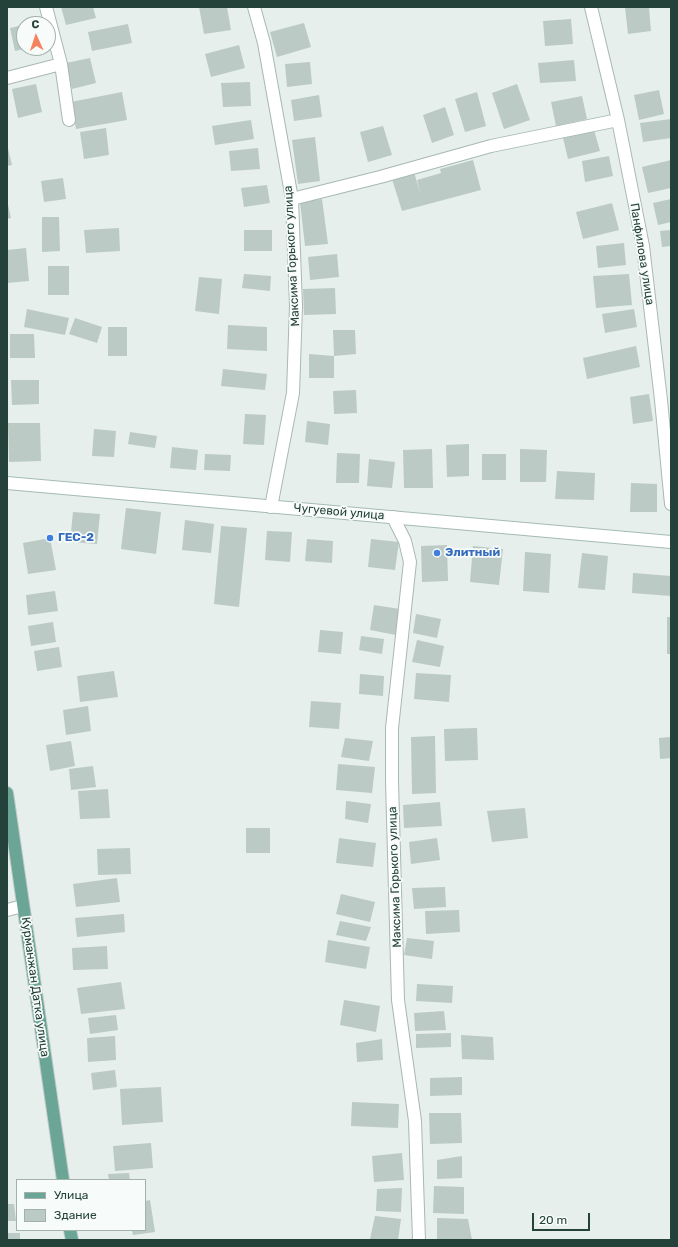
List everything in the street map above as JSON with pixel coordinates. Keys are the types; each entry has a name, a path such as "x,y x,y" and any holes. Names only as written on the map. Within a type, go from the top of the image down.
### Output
{"main road":[{"name":"Курманжан Датка улица","path":"7,793 63,1179"}],"street":[{"path":"46,7 61,64 69,120"},
{"name":"Максима Горького улица","path":"254,7 264,43 292,199 296,306 293,393 271,507"},
{"name":"Панфилова улица","path":"591,7 618,120 643,246 661,400 671,504"},
{"path":"7,78 61,64"},
{"path":"292,199 380,177 491,146 618,120"},
{"name":"Чугуевой улица","path":"7,484 671,542"},
{"name":"Максима Горького улица","path":"393,517 405,541 410,562 392,728 392,781 398,1000 415,1121 418,1240"},
{"path":"7,910 24,906"}],"building":[{"path":"61,7 93,7 96,18 66,25"},
{"path":"199,7 227,7 231,30 204,34"},
{"path":"625,7 649,7 651,31 628,34"},
{"path":"571,19 573,44 545,46 543,21"},
{"path":"304,23 311,47 277,57 270,32"},
{"path":"128,24 132,43 92,51 88,32"},
{"path":"16,27 16,51 15,51 10,28"},
{"path":"239,45 245,68 211,77 205,54"},
{"path":"90,58 96,83 72,89 66,63"},
{"path":"574,60 576,81 540,83 538,63"},
{"path":"310,62 312,84 287,87 285,64"},
{"path":"250,82 251,106 223,107 221,83"},
{"path":"36,84 42,112 18,118 12,89"},
{"path":"517,84 530,120 504,129 492,93"},
{"path":"659,90 664,114 639,120 634,95"},
{"path":"122,92 127,120 76,129 71,102"},
{"path":"477,92 486,126 465,132 455,99"},
{"path":"319,95 322,117 294,121 291,100"},
{"path":"582,96 587,119 556,126 551,102"},
{"path":"445,107 454,135 432,143 423,115"},
{"path":"671,119 671,138 643,142 640,123"},
{"path":"251,120 254,139 215,145 212,126"},
{"path":"383,126 392,155 368,162 360,132"},
{"path":"106,128 109,155 84,159 80,132"},
{"path":"594,130 600,151 568,159 563,138"},
{"path":"315,137 320,181 298,184 292,140"},
{"path":"7,144 12,165 7,166"},
{"path":"258,148 260,169 231,171 229,151"},
{"path":"609,156 613,176 585,182 582,161"},
{"path":"473,160 481,190 402,211 392,179 414,172 421,196 417,180 441,173 440,169"},
{"path":"671,160 671,188 648,193 642,167"},
{"path":"63,178 66,199 44,202 41,181"},
{"path":"267,185 270,203 244,207 241,188"},
{"path":"322,199 328,244 305,246 300,202"},
{"path":"671,199 671,222 658,225 653,203"},
{"path":"7,200 11,218 7,219"},
{"path":"612,203 619,230 583,239 576,212"},
{"path":"42,217 59,217 60,251 42,252"},
{"path":"119,228 120,251 86,253 84,230"},
{"path":"244,230 272,230 272,251 244,251"},
{"path":"671,230 671,246 662,247 660,231"},
{"path":"624,243 626,265 598,268 596,246"},
{"path":"26,248 29,281 7,283 7,250"},
{"path":"337,254 339,277 310,280 308,257"},
{"path":"48,266 69,266 69,295 48,295"},
{"path":"244,274 271,276 270,291 242,288"},
{"path":"629,274 632,305 596,308 593,276"},
{"path":"199,277 222,279 219,314 195,311"},
{"path":"335,288 336,314 304,315 303,289"},
{"path":"27,309 69,318 65,335 24,327"},
{"path":"634,309 637,327 605,333 602,314"},
{"path":"75,318 102,327 97,343 69,334"},
{"path":"228,325 267,327 267,351 227,349"},
{"path":"108,327 127,327 127,356 108,356"},
{"path":"333,330 355,330 356,354 334,356"},
{"path":"10,334 34,334 35,358 10,358"},
{"path":"636,346 640,367 587,379 583,358"},
{"path":"309,354 334,356 334,378 309,378"},
{"path":"223,369 267,374 265,390 221,386"},
{"path":"11,380 39,380 39,404 12,405"},
{"path":"356,390 357,413 334,414 333,391"},
{"path":"649,394 653,421 633,424 630,397"},
{"path":"245,414 266,415 264,445 243,444"},
{"path":"307,421 330,424 328,445 305,442"},
{"path":"8,423 40,423 41,461 9,462"},
{"path":"94,429 116,431 114,457 92,456"},
{"path":"130,432 157,436 155,448 128,444"},
{"path":"469,444 469,476 447,477 446,445"},
{"path":"172,447 198,450 196,470 170,468"},
{"path":"432,449 433,488 404,488 403,450"},
{"path":"520,449 547,450 546,482 520,482"},
{"path":"337,453 360,454 359,483 336,483"},
{"path":"205,454 231,455 230,471 204,470"},
{"path":"482,454 506,454 506,480 482,480"},
{"path":"369,459 395,462 392,488 367,486"},
{"path":"557,471 595,473 594,500 555,499"},
{"path":"631,483 657,484 657,512 630,512"},
{"path":"126,508 161,512 156,554 121,549"},
{"path":"73,512 100,514 97,544 70,542"},
{"path":"185,520 214,524 211,553 182,550"},
{"path":"221,526 247,528 239,607 214,604"},
{"path":"267,531 292,532 290,562 265,560"},
{"path":"50,538 56,570 28,574 23,543"},
{"path":"307,539 333,541 332,563 305,561"},
{"path":"371,539 399,542 395,570 368,567"},
{"path":"447,545 448,581 422,582 421,546"},
{"path":"473,546 503,549 499,585 470,582"},
{"path":"525,552 551,554 549,593 523,591"},
{"path":"582,553 608,556 605,590 578,588"},
{"path":"633,573 671,576 671,596 632,593"},
{"path":"55,591 58,611 28,615 26,595"},
{"path":"374,605 400,609 396,635 370,630"},
{"path":"416,614 441,619 437,638 413,633"},
{"path":"667,617 671,617 671,654 667,654"},
{"path":"53,622 56,642 31,646 28,626"},
{"path":"320,630 343,632 341,654 318,652"},
{"path":"361,636 384,639 382,654 359,650"},
{"path":"417,640 444,646 440,667 412,662"},
{"path":"59,647 62,667 37,671 34,651"},
{"path":"114,671 118,697 80,702 77,676"},
{"path":"416,673 451,675 449,702 414,699"},
{"path":"360,674 384,676 383,696 359,694"},
{"path":"311,701 341,703 339,729 309,727"},
{"path":"88,706 91,731 66,735 63,710"},
{"path":"477,728 478,760 445,761 444,729"},
{"path":"435,736 436,793 412,794 411,737"},
{"path":"671,737 671,758 660,759 659,738"},
{"path":"345,738 373,741 369,761 341,757"},
{"path":"71,741 75,766 50,771 46,745"},
{"path":"338,764 375,767 372,793 336,790"},
{"path":"93,766 96,787 71,790 69,769"},
{"path":"108,789 110,818 80,819 78,791"},
{"path":"346,801 371,804 368,823 345,819"},
{"path":"440,802 442,826 404,828 403,805"},
{"path":"525,808 528,838 492,842 487,811"},
{"path":"246,828 270,828 270,853 246,853"},
{"path":"339,838 376,843 373,867 336,863"},
{"path":"437,838 440,860 411,864 409,842"},
{"path":"130,848 131,874 98,875 97,849"},
{"path":"117,878 120,902 76,907 73,884"},
{"path":"445,887 446,907 414,909 412,888"},
{"path":"341,894 375,902 370,922 336,914"},
{"path":"459,910 460,932 426,934 425,911"},
{"path":"124,914 125,932 77,937 75,918"},
{"path":"340,921 371,927 366,941 336,935"},
{"path":"407,938 434,941 432,959 404,955"},
{"path":"328,940 370,947 366,969 325,962"},
{"path":"107,946 108,969 73,970 72,948"},
{"path":"121,982 125,1009 81,1014 77,988"},
{"path":"417,984 453,986 452,1003 416,1001"},
{"path":"344,1000 380,1006 376,1032 340,1025"},
{"path":"444,1011 446,1030 415,1031 414,1013"},
{"path":"116,1015 118,1030 90,1034 88,1018"},
{"path":"451,1033 451,1047 416,1048 416,1034"},
{"path":"461,1035 493,1037 494,1060 462,1059"},
{"path":"115,1036 116,1060 88,1062 87,1038"},
{"path":"382,1039 383,1060 357,1062 356,1043"},
{"path":"115,1070 117,1087 93,1090 91,1073"},
{"path":"462,1077 462,1095 430,1096 430,1078"},
{"path":"161,1087 163,1122 122,1125 120,1089"},
{"path":"352,1102 399,1104 398,1128 351,1126"},
{"path":"429,1113 461,1113 462,1143 430,1144"},
{"path":"151,1143 153,1168 115,1171 113,1146"},
{"path":"402,1153 404,1180 374,1182 372,1156"},
{"path":"462,1156 462,1178 437,1179 437,1160"},
{"path":"129,1173 130,1179 109,1179 108,1174"},
{"path":"434,1186 464,1187 464,1214 433,1213"},
{"path":"402,1188 401,1212 376,1211 377,1189"},
{"path":"150,1200 155,1232 133,1235 132,1231 146,1231 146,1201"},
{"path":"7,1204 14,1204 16,1221 7,1221"},
{"path":"375,1216 401,1219 398,1240 370,1239"},
{"path":"437,1218 468,1219 472,1240 437,1240"},
{"path":"7,1233 20,1233 20,1240 7,1240"}],"place":[{"name":"ГЕС-2","path":"50,538"},
{"name":"Элитный","path":"437,553"}]}
